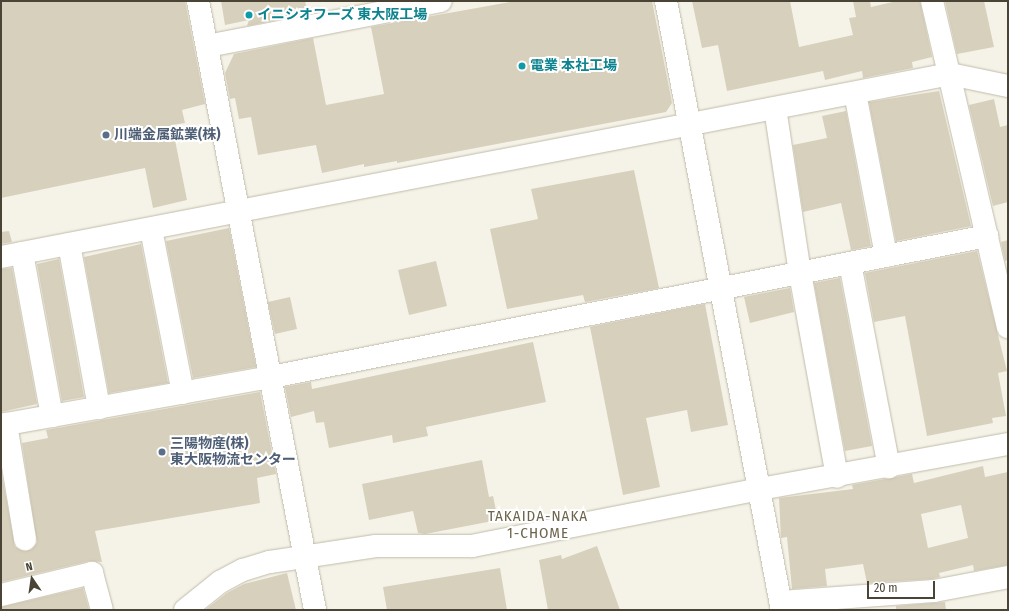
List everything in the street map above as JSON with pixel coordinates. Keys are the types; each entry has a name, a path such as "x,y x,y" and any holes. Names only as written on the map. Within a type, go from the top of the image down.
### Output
{"street":[{"path":"198,1 306,555 315,610"},
{"path":"207,46 441,1"},
{"path":"666,1 720,288 760,489 781,606 934,591 1008,577"},
{"path":"932,1 1008,327"},
{"path":"52,416 11,255 950,74 1008,86"},
{"path":"855,93 886,256"},
{"path":"775,108 800,273 837,477"},
{"path":"151,229 183,393"},
{"path":"25,539 4,425 271,377 987,236"},
{"path":"69,244 99,408"},
{"path":"850,263 889,467"},
{"path":"185,610 220,582 243,570 306,555 376,546 472,546 760,489 837,477 1008,444"},
{"path":"1,595 92,573 102,610"}],"building":[{"path":"1,1 185,1 205,104 182,110 185,123 172,125 187,200 153,208 145,168 1,198"},
{"name":"イニシオフーズ 東大阪工場","path":"221,1 305,1 308,14 247,26 249,20 225,25"},
{"name":"電業 本社工場","path":"515,1 652,1 672,103 666,112 397,163 397,161 364,167 364,164 322,173 316,145 258,155 251,117 239,119 235,98 230,99 225,73 234,54 313,38 326,105 384,94 371,27"},
{"path":"692,1 790,1 799,47 853,35 849,18 856,17 853,1 870,1 871,7 897,1 920,1 932,57 912,62 913,68 863,78 862,71 825,80 823,71 727,91 718,45 702,48"},
{"path":"945,1 984,1 994,47 957,54"},
{"path":"939,91 971,226 896,241 869,102"},
{"path":"994,99 1000,127 1008,125 1008,202 993,206 969,105"},
{"path":"846,111 871,246 851,250 841,203 803,212 793,145 827,138 822,116"},
{"path":"634,170 659,288 585,302 583,295 507,309 490,229 538,219 531,189"},
{"path":"229,228 256,367 193,378 166,241"},
{"path":"9,231 12,242 1,244 1,232"},
{"path":"1008,240 1008,260 1005,261 1001,242"},
{"path":"141,244 168,383 109,393 84,257"},
{"path":"977,251 1007,371 998,373 1006,416 992,418 993,423 927,436 905,316 874,322 865,273"},
{"path":"59,259 84,397 62,401 37,264"},
{"path":"436,261 447,306 409,315 398,270"},
{"path":"12,268 37,404 1,412 1,269"},
{"path":"840,278 872,446 845,451 814,283"},
{"path":"790,288 794,312 750,323 744,297"},
{"path":"290,297 297,329 275,334 268,302"},
{"path":"705,304 728,425 691,432 687,410 646,418 660,487 623,495 590,327"},
{"path":"533,342 546,402 426,427 428,436 393,443 392,435 329,448 324,422 316,423 314,411 291,417 285,387 311,382 312,389"},
{"name":"三陽物産(株) 東大阪物流センター","path":"260,392 276,474 257,478 260,503 95,531 102,562 89,561 1,582 1,470 15,547 27,551 37,543 22,443 48,438 46,430"},
{"path":"482,460 489,497 493,496 498,520 425,534 418,533 413,511 369,520 362,484"},
{"path":"983,466 985,477 1008,472 1008,565 974,571 973,565 939,573 940,577 932,579 867,583 863,564 825,569 827,586 792,589 787,537 781,538 779,498 853,489 852,485 912,474 914,483","holes":["961,505 968,538 928,548 921,514"]},
{"path":"597,546 620,610 548,610 539,560 561,555 562,559"},
{"path":"500,568 507,610 387,610 383,587"},
{"path":"287,573 296,610 205,610 227,593 244,584"},
{"path":"83,588 89,610 1,610 1,607"},
{"path":"945,602 946,610 896,610 896,606"}],"place":[{"name":"イニシオフーズ 東大阪工場","path":"249,15"},
{"name":"電業 本社工場","path":"522,66"},
{"name":"川端金属鉱業(株)","path":"106,135"},
{"name":"三陽物産(株) 東大阪物流センター","path":"162,452"}],"district":[{"name":"TAKAIDA-NAKA 1-CHOME","path":"538,524"}]}
